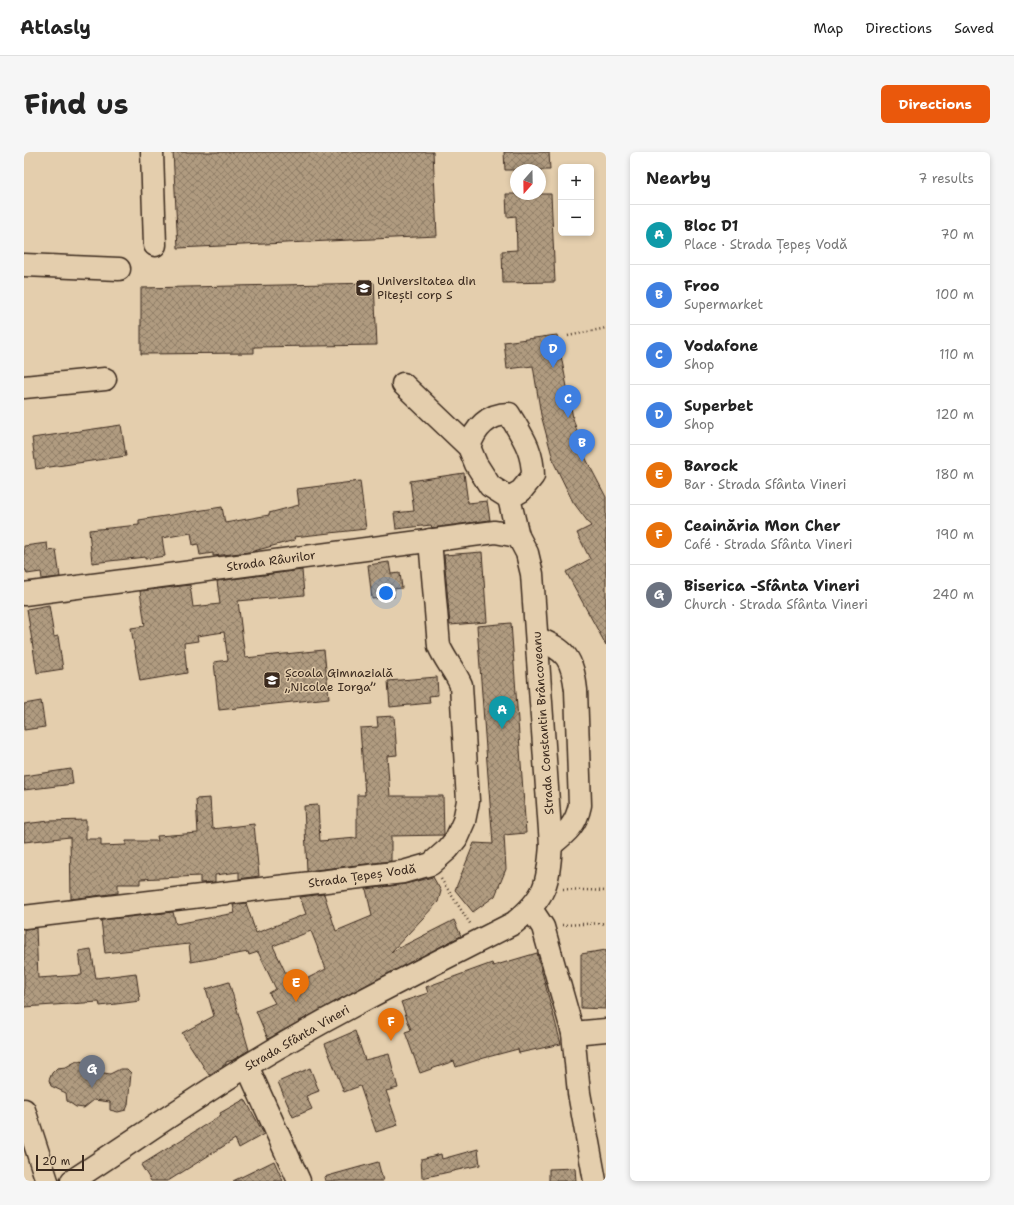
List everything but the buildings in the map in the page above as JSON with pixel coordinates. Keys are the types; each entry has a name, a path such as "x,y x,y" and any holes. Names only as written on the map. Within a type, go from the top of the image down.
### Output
{"street":[{"path":"152,152 155,245"},
{"path":"24,265 119,269"},
{"path":"24,387 105,379"},
{"path":"403,384 469,447 476,464 490,486 509,498 520,491 534,476 533,460 523,437 509,414 498,414 484,423 473,435 469,447"},
{"name":"Strada Constantin Brâncoveanu","path":"509,498 518,536 527,553 532,574 551,845 549,871 537,918"},
{"name":"Strada Râurilor","path":"24,594 495,532 518,536"},
{"name":"Strada Țepeș Vodă","path":"24,917 403,872 431,864 448,849 456,839 464,821 468,801 460,685 456,675 443,656 439,646 430,540"},
{"path":"537,638 556,646 568,657 574,671 576,690 580,805 577,818 571,828 551,845"},
{"path":"537,918 573,1033 579,1092 595,1181"},
{"name":"Strada Sfânta Vineri","path":"72,1181 247,1066 372,996 514,923 537,918"},
{"path":"573,1033 606,1030"},
{"path":"247,1066 298,1181"},
{"path":"24,1110 47,1181"}],"path":[{"path":"568,336 606,328"},
{"path":"431,864 481,940"},
{"path":"545,888 594,892 606,891"},
{"path":"537,918 606,922"}],"place":[{"name":"Universitatea din Pitești corp S","path":"364,288"},
{"name":"Superbet","path":"553,368"},
{"name":"Vodafone","path":"568,418"},
{"name":"Froo","path":"582,462"},
{"name":"Școala Gimnazială „Nicolae Iorga”","path":"272,680"},
{"name":"Bloc D1","path":"502,729"},
{"name":"Barock","path":"296,1002"},
{"name":"Ceainăria Mon Cher","path":"391,1041"},
{"name":"Biserica -Sfânta Vineri","path":"92,1088"}]}
